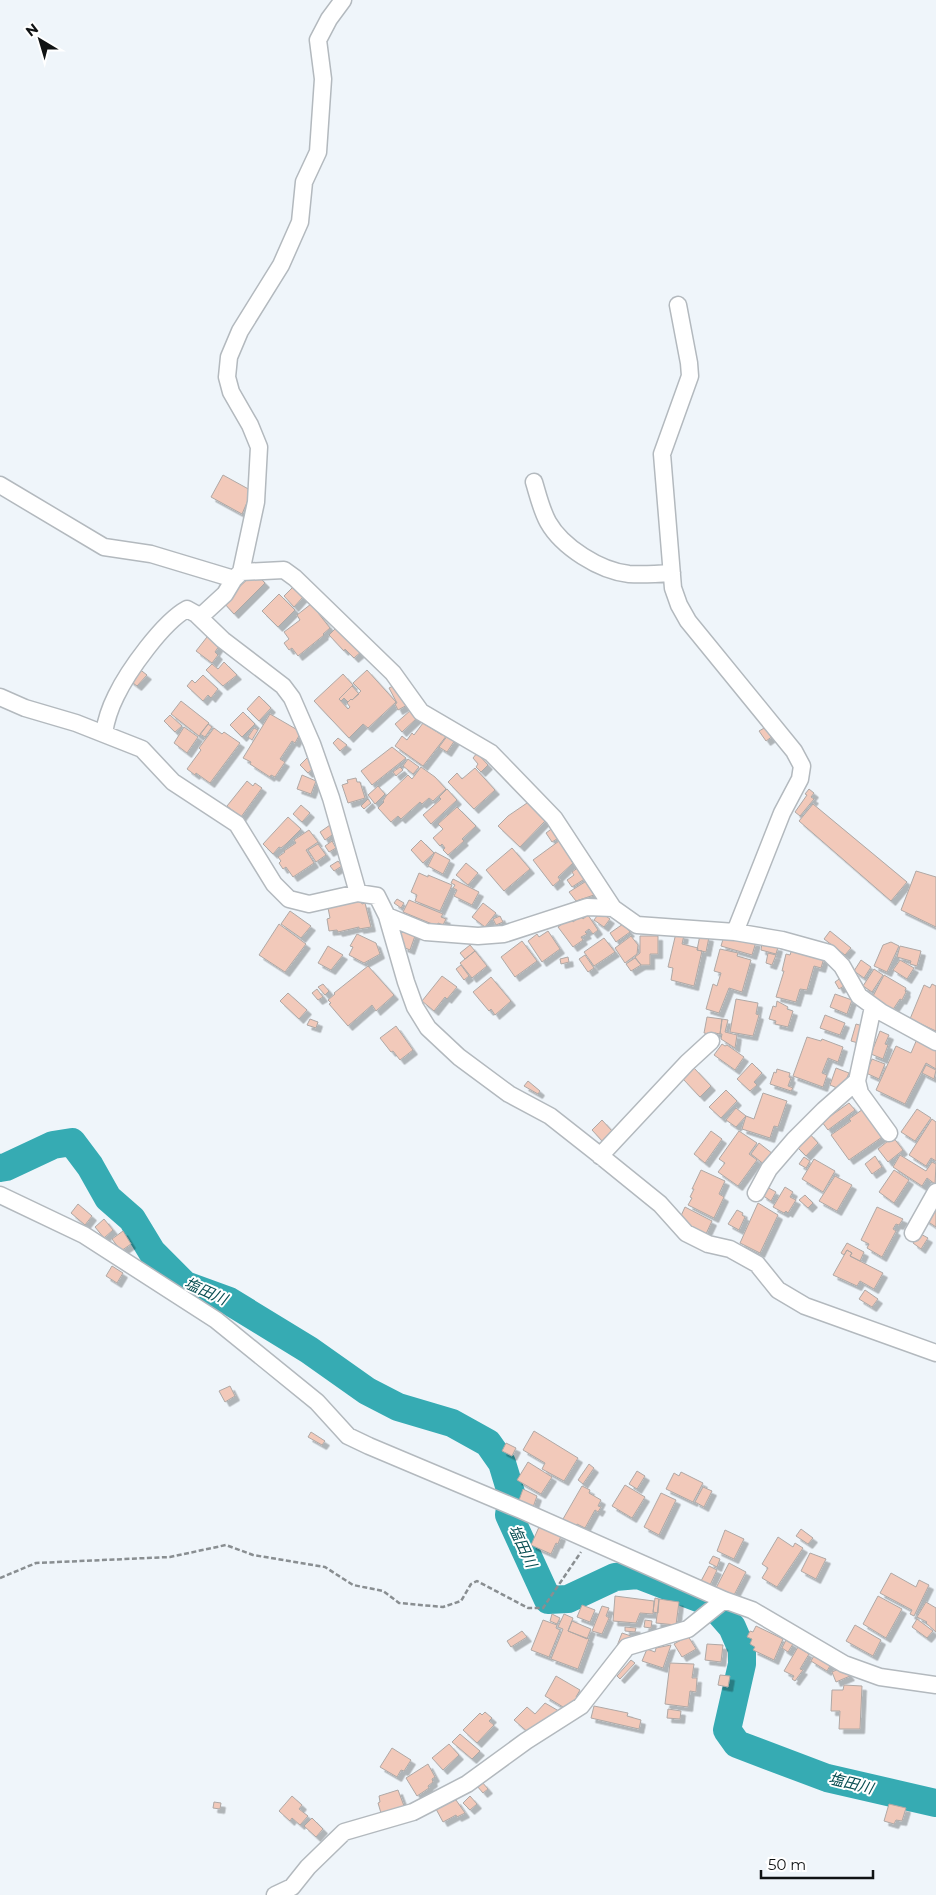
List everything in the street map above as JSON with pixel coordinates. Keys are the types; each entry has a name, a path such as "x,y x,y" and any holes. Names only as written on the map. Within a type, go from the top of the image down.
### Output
{"street":[{"path":"200,618 225,594 237,575 256,502 259,447 250,425 231,392 227,377 228,357 240,332 281,265 300,222 304,182 318,152 324,79 318,40 329,19 343,0"},
{"path":"678,305 690,376 662,454 673,588 679,605 688,621 794,751 802,766 800,779 782,813 736,932"},
{"path":"534,482 548,523 559,536 596,564 628,574 651,575 672,572"},
{"path":"0,485 104,547 151,554 237,575 284,570 295,578 393,673 421,712 491,753 554,818 613,908 637,925 736,932 782,940 829,953 842,966 859,996 881,1012 936,1042"},
{"path":"104,733 107,717 116,694 145,651 178,613 187,609 200,618 223,640 283,686 292,698 312,744 331,798 358,893"},
{"path":"0,697 25,708 104,733 142,749 173,782 237,824 274,884 289,899 310,904 358,893 377,896 387,916 415,1007 428,1028 459,1057 509,1094 550,1116 660,1204 686,1233 708,1244 730,1249 757,1264 778,1290 805,1306 936,1353"},
{"path":"387,916 426,932 478,936 504,934 587,907 613,908"},
{"path":"873,1006 857,1081 860,1093 889,1133"},
{"path":"600,1156 686,1063 711,1041"},
{"path":"756,1193 769,1169 794,1140 857,1081"},
{"path":"913,1233 936,1192"},
{"path":"0,1195 84,1235 216,1320 317,1402 348,1436 521,1510 588,1542 752,1610 844,1664 880,1677 936,1685"},
{"path":"275,1895 292,1887 308,1867 344,1832 413,1812 467,1784 526,1740 581,1706 627,1647 688,1629 724,1600"}],"path":[{"path":"0,1578 36,1563 170,1557 226,1545 253,1555 325,1568 353,1585 383,1591 399,1603 443,1607 462,1601 471,1584 477,1581 528,1608 543,1608 588,1542"}],"building":[{"path":"223,475 252,491 242,514 211,497"},
{"path":"258,576 265,583 234,614 223,602 250,577 254,580"},
{"path":"293,587 303,597 294,607 284,596"},
{"path":"279,594 295,610 278,627 262,611"},
{"path":"311,604 330,628 298,656 292,648 289,650 284,643 289,639 284,632 300,620 297,615"},
{"path":"338,626 362,651 354,658 345,649 344,651 329,635"},
{"path":"207,637 219,646 215,652 218,655 212,663 196,651"},
{"path":"224,662 237,675 223,686 206,670 212,664 218,669"},
{"path":"138,668 147,675 137,686 129,680"},
{"path":"367,670 396,702 368,728 363,724 349,738 314,701 343,674 353,685 339,699 348,709 350,707 347,703 361,691 353,683"},
{"path":"203,675 218,689 211,698 208,695 203,701 187,686 192,680 195,683"},
{"path":"395,685 409,704 398,710 395,704 397,703 389,688"},
{"path":"352,686 359,694 348,702 344,698 341,701 339,699"},
{"path":"259,696 271,708 259,721 247,709"},
{"path":"181,701 209,723 199,736 171,714"},
{"path":"411,710 417,718 402,732 395,724"},
{"path":"243,712 255,724 242,737 230,725"},
{"path":"270,714 301,732 295,743 292,741 280,759 285,762 275,777 271,775 270,777 243,758"},
{"path":"170,715 182,726 175,732 164,721"},
{"path":"423,723 442,735 443,733 447,735 423,766 395,746 402,736 407,740 412,733 414,735"},
{"path":"208,724 212,727 205,737 200,734"},
{"path":"184,727 198,737 187,753 174,743"},
{"path":"766,727 773,736 766,741 759,731"},
{"path":"214,728 222,734 224,732 240,743 210,783 187,769 201,750 199,748"},
{"path":"254,728 258,730 252,740 248,737"},
{"path":"448,735 455,740 447,752 439,747"},
{"path":"338,738 347,745 340,751 333,743"},
{"path":"392,747 406,758 372,785 361,771"},
{"path":"477,753 488,765 481,772 476,767 478,764 473,758"},
{"path":"310,755 314,768 308,773 300,765"},
{"path":"408,759 419,767 413,774 403,766"},
{"path":"400,767 403,770 396,776 393,772"},
{"path":"421,767 435,777 446,789 433,801 429,798 422,804 420,802 401,819 398,816 391,822 378,808 384,802 386,796 408,775 412,779"},
{"path":"475,768 495,790 474,809 448,782 457,773 462,779"},
{"path":"302,775 316,781 311,794 297,789"},
{"path":"356,778 357,782 360,782 365,798 348,803 342,785 348,783 347,780"},
{"path":"247,781 253,786 255,783 262,788 241,817 227,806"},
{"path":"378,786 385,794 375,804 368,795"},
{"path":"447,789 457,800 431,824 423,815 441,799 439,797"},
{"path":"809,789 814,793 811,797 814,799 800,816 795,812"},
{"path":"368,799 371,803 364,809 361,806"},
{"path":"527,803 545,821 520,847 498,826 508,816"},
{"path":"813,804 907,882 891,901 799,821"},
{"path":"301,805 310,813 302,822 293,814"},
{"path":"457,807 476,826 462,839 464,841 448,855 443,850 445,848 442,844 440,846 433,838 443,829 438,824"},
{"path":"288,817 301,829 273,854 263,844"},
{"path":"330,825 335,833 325,840 320,832"},
{"path":"554,827 560,837 552,842 546,833"},
{"path":"309,830 318,842 306,850 314,863 293,877 286,867 283,869 278,857 296,843 294,840"},
{"path":"421,840 434,853 423,863 411,850"},
{"path":"332,841 336,848 329,852 325,846"},
{"path":"559,841 573,860 571,861 573,863 558,877 560,880 553,886 533,860"},
{"path":"318,844 326,855 316,862 308,850"},
{"path":"512,848 530,869 504,891 486,870"},
{"path":"435,852 450,860 443,874 428,866"},
{"path":"338,861 342,866 334,871 330,866"},
{"path":"466,863 478,873 468,885 456,875"},
{"path":"579,867 586,878 572,887 567,880 574,875 572,872"},
{"path":"916,871 936,877 936,927 901,910"},
{"path":"419,873 452,885 440,911 415,901 417,895 411,892"},
{"path":"453,879 479,892 472,905 454,896 457,890 453,888 455,885 451,883"},
{"path":"588,880 597,894 576,901 569,892"},
{"path":"397,899 404,903 401,908 394,903"},
{"path":"409,900 443,914 441,917 446,919 443,925 438,923 437,926 403,912"},
{"path":"361,901 362,904 365,903 371,927 359,929 359,927 338,932 337,930 329,931 327,919 330,918 328,908"},
{"path":"483,903 496,913 485,927 472,917"},
{"path":"290,911 311,926 301,938 281,924"},
{"path":"600,912 610,919 604,927 594,920"},
{"path":"588,915 598,930 593,934 589,929 585,932 587,934 581,937 583,940 573,947 558,927 571,918 573,922 581,916 583,919"},
{"path":"500,916 503,922 496,925 493,919"},
{"path":"279,924 306,944 285,972 259,955"},
{"path":"623,924 630,932 616,942 610,933"},
{"path":"402,928 416,933 410,950 403,947 404,943 401,942 402,937 399,936"},
{"path":"548,931 560,949 542,962 528,941 537,934 539,937"},
{"path":"830,931 851,948 845,955 824,939"},
{"path":"676,933 684,935 682,944 698,948 697,950 702,951 694,986 671,980 673,968 668,967"},
{"path":"357,934 376,943 380,954 364,963 349,955 353,947 350,946"},
{"path":"700,935 709,937 706,952 697,950"},
{"path":"631,936 638,945 637,954 625,963 615,948"},
{"path":"640,936 658,936 658,954 650,954 650,965 641,965 635,957 640,953"},
{"path":"724,936 756,942 752,955 721,946"},
{"path":"604,938 615,952 594,966 584,952"},
{"path":"522,941 537,961 515,977 501,957"},
{"path":"891,942 899,946 887,972 874,966 883,945"},
{"path":"762,943 778,947 776,954 761,950"},
{"path":"470,945 475,951 465,959 460,953"},
{"path":"328,946 343,955 331,970 318,963"},
{"path":"900,946 921,951 917,966 910,964 911,961 897,957"},
{"path":"720,949 738,953 737,956 751,960 742,992 729,988 719,1013 706,1009 713,984 717,986 721,973 714,971"},
{"path":"792,949 824,958 821,968 814,966 807,990 800,989 796,1002 776,997 784,971 782,971 786,954 790,955"},
{"path":"475,951 487,966 472,978 460,963"},
{"path":"768,953 776,955 772,965 766,963"},
{"path":"585,955 594,968 588,972 579,959"},
{"path":"568,957 569,962 561,964 560,959"},
{"path":"635,958 641,965 631,971 626,964"},
{"path":"861,960 871,967 864,978 854,971"},
{"path":"900,960 914,968 907,979 893,970"},
{"path":"461,965 469,976 464,980 456,969"},
{"path":"368,966 394,995 376,1011 372,1005 348,1026 329,1004 331,1003 328,1000"},
{"path":"874,969 883,975 872,992 863,986"},
{"path":"884,975 906,988 902,1000 900,999 892,1011 872,998"},
{"path":"442,976 457,987 447,999 445,997 434,1011 422,1001"},
{"path":"491,977 511,1001 495,1015 491,1009 489,1011 473,992"},
{"path":"842,977 847,984 839,989 835,982"},
{"path":"323,984 329,991 325,995 318,987"},
{"path":"932,984 936,986 936,1031 910,1019 924,985 930,988"},
{"path":"317,989 323,997 318,1000 312,993"},
{"path":"288,993 307,1010 299,1019 280,1001"},
{"path":"835,994 852,1000 847,1014 830,1007"},
{"path":"736,999 758,1003 756,1014 759,1015 753,1036 730,1032"},
{"path":"777,1001 793,1011 788,1027 775,1024 776,1021 769,1019 773,1006 776,1007"},
{"path":"825,1015 845,1023 840,1035 820,1028"},
{"path":"707,1017 722,1019 720,1034 704,1033"},
{"path":"310,1019 318,1022 316,1028 307,1025"},
{"path":"722,1019 728,1020 725,1032 737,1035 735,1048 721,1039"},
{"path":"856,1024 863,1026 858,1043 851,1041"},
{"path":"396,1026 413,1050 400,1060 380,1038"},
{"path":"880,1031 889,1035 885,1044 888,1045 883,1059 871,1054"},
{"path":"807,1037 821,1041 822,1039 843,1047 838,1062 828,1058 822,1073 827,1075 823,1087 793,1076"},
{"path":"917,1039 936,1049 936,1069 926,1063 905,1104 876,1090 896,1046 911,1053"},
{"path":"722,1044 727,1045 744,1057 735,1070 714,1055"},
{"path":"872,1059 885,1064 879,1079 866,1073"},
{"path":"752,1063 762,1073 754,1082 757,1085 750,1091 737,1079"},
{"path":"926,1065 936,1070 934,1079 922,1073"},
{"path":"694,1068 711,1086 700,1097 683,1079"},
{"path":"836,1068 849,1073 842,1090 830,1085"},
{"path":"777,1069 790,1073 789,1077 791,1078 788,1086 793,1088 791,1091 770,1084"},
{"path":"528,1081 540,1091 538,1094 524,1086"},
{"path":"726,1090 737,1101 721,1118 709,1107"},
{"path":"763,1093 787,1101 778,1127 774,1126 770,1138 742,1129 746,1116 754,1119"},
{"path":"849,1103 855,1110 828,1130 822,1122"},
{"path":"866,1107 885,1135 849,1160 831,1135 851,1121 849,1119"},
{"path":"736,1108 746,1116 736,1127 726,1120"},
{"path":"917,1109 931,1118 915,1141 901,1132"},
{"path":"932,1119 936,1122 936,1161 931,1158 926,1166 909,1155"},
{"path":"602,1120 613,1132 603,1142 592,1130"},
{"path":"711,1131 722,1139 705,1163 694,1154"},
{"path":"739,1131 757,1143 749,1154 757,1160 738,1186 718,1172 725,1163 719,1159"},
{"path":"809,1133 818,1143 806,1156 796,1146"},
{"path":"893,1137 903,1150 888,1162 878,1149"},
{"path":"759,1143 773,1154 765,1165 751,1154"},
{"path":"900,1155 926,1171 932,1162 936,1164 935,1184 927,1178 922,1186 893,1167"},
{"path":"875,1156 882,1167 872,1174 865,1164"},
{"path":"804,1157 810,1161 806,1168 799,1164"},
{"path":"814,1159 835,1171 823,1192 802,1179"},
{"path":"701,1170 725,1181 719,1194 724,1197 714,1218 688,1205 692,1198 690,1197 694,1189 692,1189"},
{"path":"894,1170 909,1180 894,1203 879,1192"},
{"path":"835,1176 852,1185 837,1211 819,1201"},
{"path":"767,1187 776,1192 771,1201 762,1195"},
{"path":"785,1187 793,1192 790,1197 796,1200 788,1213 773,1207"},
{"path":"805,1195 813,1203 808,1208 799,1200"},
{"path":"758,1203 778,1215 760,1253 740,1243"},
{"path":"78,1204 92,1216 85,1225 71,1213"},
{"path":"936,1204 936,1227 924,1219"},
{"path":"685,1207 712,1221 705,1236 694,1231 680,1218"},
{"path":"877,1207 903,1219 893,1229 896,1231 882,1257 867,1248 869,1244 861,1240"},
{"path":"737,1210 743,1213 742,1215 745,1217 739,1230 728,1224"},
{"path":"104,1219 113,1230 104,1238 95,1227"},
{"path":"123,1231 131,1244 121,1251 112,1239"},
{"path":"919,1233 928,1238 921,1249 913,1243"},
{"path":"847,1243 864,1252 860,1261 850,1256 852,1253 847,1250 844,1255 841,1253"},
{"path":"847,1250 852,1253 850,1256 883,1273 874,1289 860,1281 857,1286 833,1275"},
{"path":"112,1266 123,1273 117,1283 106,1276"},
{"path":"865,1290 878,1299 872,1307 859,1299"},
{"path":"230,1386 235,1396 225,1402 219,1391"},
{"path":"534,1431 578,1458 564,1481 542,1469 545,1463 523,1450"},
{"path":"311,1432 325,1441 322,1445 308,1437"},
{"path":"506,1443 516,1448 512,1456 502,1451"},
{"path":"528,1462 552,1477 541,1494 517,1480"},
{"path":"589,1464 594,1468 583,1484 578,1480"},
{"path":"637,1471 645,1476 637,1489 629,1484"},
{"path":"681,1472 703,1483 693,1502 666,1489 674,1473 679,1476"},
{"path":"625,1485 645,1497 632,1518 612,1506"},
{"path":"582,1486 590,1490 589,1493 601,1500 598,1506 601,1507 598,1512 595,1510 585,1528 577,1524 575,1526 563,1519"},
{"path":"703,1487 712,1491 704,1507 695,1502"},
{"path":"523,1489 537,1496 532,1510 518,1503"},
{"path":"661,1493 676,1500 659,1535 644,1527"},
{"path":"539,1527 561,1536 551,1554 531,1545"},
{"path":"801,1529 813,1538 808,1544 796,1536"},
{"path":"725,1530 744,1539 734,1559 717,1551"},
{"path":"778,1537 793,1547 795,1543 803,1548 777,1587 762,1578 768,1568 762,1564"},
{"path":"810,1553 826,1559 816,1579 801,1571"},
{"path":"713,1556 720,1559 717,1567 709,1563"},
{"path":"729,1563 746,1572 733,1597 716,1588"},
{"path":"709,1566 717,1570 710,1585 701,1581"},
{"path":"891,1573 916,1587 919,1580 929,1585 914,1616 910,1614 912,1610 880,1593"},
{"path":"615,1596 654,1601 653,1614 640,1613 636,1623 613,1621"},
{"path":"878,1596 902,1609 886,1638 863,1624"},
{"path":"655,1598 659,1599 658,1613 653,1612"},
{"path":"659,1599 679,1602 676,1625 656,1623"},
{"path":"926,1602 936,1608 936,1632 927,1622 917,1617"},
{"path":"582,1605 595,1610 590,1622 577,1617"},
{"path":"602,1606 609,1608 606,1616 609,1618 602,1634 592,1631"},
{"path":"552,1614 560,1618 557,1624 550,1621"},
{"path":"564,1614 573,1618 568,1631 589,1639 578,1669 551,1659 563,1629 558,1627"},
{"path":"917,1619 933,1631 927,1638 912,1627"},
{"path":"543,1620 557,1625 556,1628 560,1630 549,1657 531,1650"},
{"path":"645,1620 652,1621 651,1628 644,1627"},
{"path":"572,1621 591,1629 587,1639 568,1631"},
{"path":"855,1625 881,1640 873,1656 846,1641"},
{"path":"756,1626 783,1639 774,1660 753,1650 755,1647 750,1644 752,1639 747,1637"},
{"path":"625,1627 636,1628 635,1632 625,1631"},
{"path":"522,1631 527,1637 511,1647 507,1641"},
{"path":"622,1633 631,1636 628,1643 617,1646"},
{"path":"688,1636 696,1649 682,1657 674,1644"},
{"path":"786,1640 793,1644 788,1652 782,1648"},
{"path":"707,1644 723,1645 721,1662 705,1660"},
{"path":"671,1645 663,1668 642,1661 647,1649 655,1652 656,1648"},
{"path":"798,1647 809,1654 800,1669 803,1670 795,1681 792,1679 794,1676 784,1671"},
{"path":"815,1654 831,1664 827,1671 811,1661"},
{"path":"631,1660 635,1663 620,1679 617,1676"},
{"path":"670,1663 694,1664 692,1678 697,1678 696,1692 690,1691 688,1707 665,1704"},
{"path":"843,1667 850,1676 836,1682 832,1672"},
{"path":"720,1675 730,1676 728,1687 718,1685"},
{"path":"556,1676 580,1690 576,1697 578,1698 568,1710 545,1696"},
{"path":"844,1685 862,1686 860,1729 839,1729 840,1711 831,1711 832,1690 843,1690"},
{"path":"545,1703 564,1714 530,1734 514,1720 527,1707 535,1714"},
{"path":"594,1706 628,1713 627,1716 641,1720 639,1729 591,1718"},
{"path":"668,1709 681,1711 680,1719 667,1718"},
{"path":"485,1712 492,1718 489,1721 494,1725 477,1743 463,1730 480,1713 482,1715"},
{"path":"460,1734 480,1751 472,1759 452,1742"},
{"path":"449,1744 459,1755 443,1770 432,1758"},
{"path":"392,1748 411,1760 404,1771 401,1770 397,1777 380,1767"},
{"path":"428,1764 435,1777 428,1786 429,1788 417,1796 406,1778"},
{"path":"482,1782 488,1789 483,1793 477,1786"},
{"path":"398,1790 404,1806 381,1813 378,1803 380,1802 379,1796"},
{"path":"292,1796 302,1805 299,1809 308,1816 300,1825 292,1818 290,1821 279,1811"},
{"path":"470,1796 477,1804 470,1810 463,1803"},
{"path":"452,1800 456,1800 465,1813 457,1817 456,1815 443,1822 436,1809"},
{"path":"214,1802 221,1803 220,1809 213,1808"},
{"path":"889,1804 906,1808 902,1821 896,1820 894,1824 884,1821"},
{"path":"312,1818 323,1829 316,1837 304,1826"}],"waterway":[{"name":"塩田川","path":"0,1168 53,1145 72,1142 90,1166 108,1198 132,1219 152,1252 185,1285 229,1301 309,1350 367,1391 398,1407 452,1423 488,1443 502,1463 512,1496 509,1515 548,1600 568,1599 615,1577 638,1575 711,1603 732,1627 742,1650 742,1664 727,1730 737,1744 827,1778 936,1803"}]}
